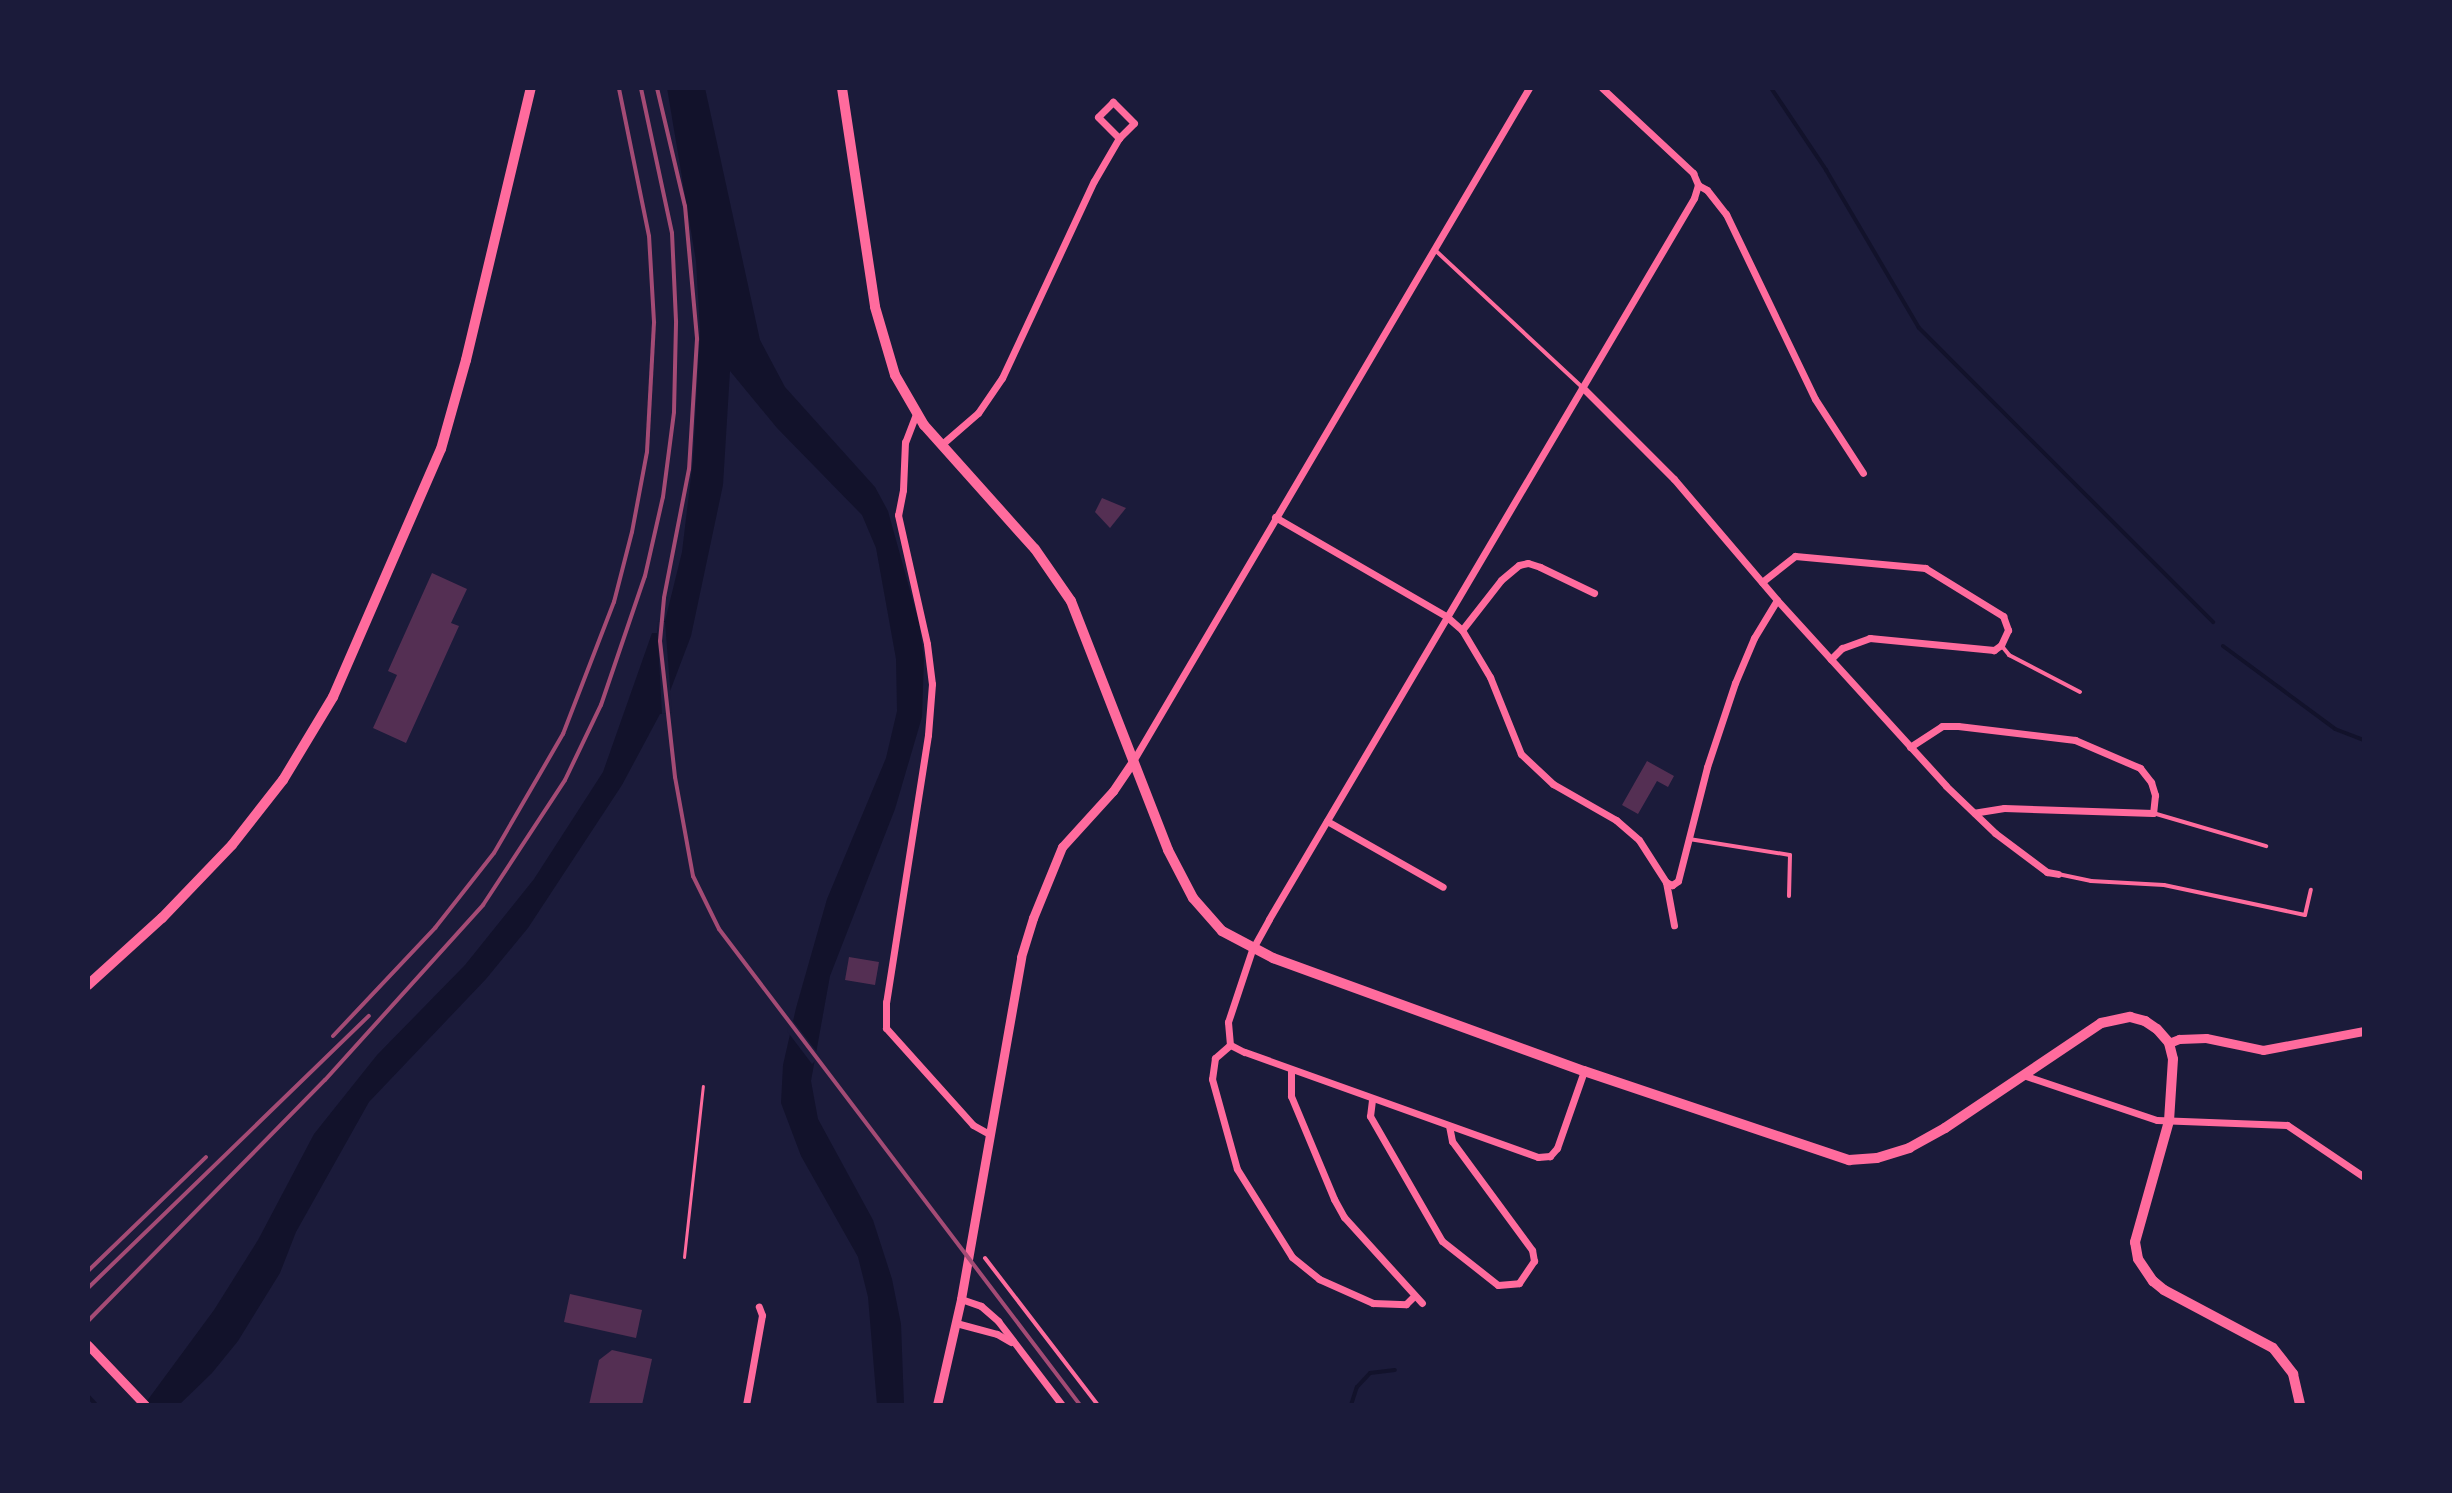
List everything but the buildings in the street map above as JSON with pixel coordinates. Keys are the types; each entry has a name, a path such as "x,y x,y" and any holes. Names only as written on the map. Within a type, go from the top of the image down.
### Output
{"main road":[{"path":"88,985 162,918 232,845 283,780 333,697 424,492 448,425 531,88"},
{"path":"842,88 880,329 895,375 916,414 1060,582 1090,641 1168,850 1187,889 1222,931 1252,950 1584,1071 1849,1160 1877,1158 1909,1148 1945,1128 2088,1029 2116,1018 2145,1021 2169,1043 2173,1059 2169,1121 2135,1242 2138,1259 2153,1281 2164,1290 2273,1348 2293,1374 2300,1405"}],"street":[{"path":"937,1405 961,1299 1021,957 1047,880 1062,847 1113,791 1133,761 1529,88"},
{"path":"1602,88 1693,173 1698,185 1707,190 1726,214 1815,399 1863,473"},
{"path":"941,445 978,413 1002,378 1094,181 1119,138 1134,123 1113,102 1098,117 1119,138"},
{"path":"1230,1045 1228,1022 1252,950 1694,198 1698,185"},
{"path":"1582,387 1674,479 1777,600 1974,813 2047,872 2058,874"},
{"path":"916,414 905,442 903,490 898,515 922,619 932,684 926,749 886,1002 886,1028 972,1124 989,1134"},
{"path":"1275,517 1446,616 1462,630 1490,677 1521,754 1553,784 1630,830 1666,882 1674,925"},
{"path":"1762,582 1795,556 1925,568 2003,616 2008,630 2001,645 1994,650 1870,638 1842,648 1831,659"},
{"path":"1462,630 1501,580 1519,565 1528,563 1540,567 1594,593"},
{"path":"1666,882 1672,885 1678,881 1735,683 1754,638 1777,600"},
{"path":"1910,747 1942,726 2075,740 2140,768 2151,782 2155,795 2153,813 2004,808 1974,813"},
{"path":"1327,821 1443,887"},
{"path":"2169,1043 2179,1039 2206,1038 2263,1050 2364,1031"},
{"path":"1230,1045 1291,1071 1538,1157 1550,1156 1566,1127 1584,1071"},
{"path":"1230,1045 1215,1058 1212,1079 1237,1169 1292,1257 1319,1279 1373,1303 1406,1304 1413,1297"},
{"path":"1291,1071 1291,1096 1334,1199 1413,1297 1422,1303"},
{"path":"2021,1074 2169,1121 2257,1121 2287,1125 2364,1177"},
{"path":"1372,1100 1370,1116 1442,1241 1498,1285 1519,1283 1534,1261 1532,1250 1452,1141 1449,1126"},
{"path":"961,1299 981,1306 1062,1405"},
{"path":"746,1405 758,1347 762,1315 759,1307"},
{"path":"956,1323 997,1334 1016,1345"},
{"path":"88,1345 145,1405"}],"lane":[{"path":"1433,248 1582,387"},
{"path":"2001,645 2009,655 2080,692"},
{"path":"2153,813 2266,846"},
{"path":"1689,839 1790,855 1789,896"},
{"path":"2058,874 2091,881 2164,885 2305,915 2311,890"},
{"path":"985,1258 1098,1405"}],"path":[{"path":"684,1257 703,1086"}],"shaded area":[{"path":"667,88 705,88 760,340 785,387 875,487 888,511 919,623 924,658 922,717 895,809 830,976 811,1081 818,1119 873,1220 892,1279 901,1324 904,1405 877,1405 868,1297 858,1257 801,1156 781,1103 783,1065 827,899 886,758 897,711 896,659 876,548 862,515 777,428 730,371 723,485 691,636 669,694 672,712 660,714 622,785 528,928 486,979 369,1102 296,1232 280,1273 238,1341 212,1373 179,1405 144,1405 214,1310 258,1240 314,1134 377,1055 465,965 534,879 603,772 652,633 657,633 657,622 665,621 682,552 693,460 700,331 696,261"}],"pier":[{"path":"657,622 665,622 672,712 662,714"},
{"path":"790,1017 820,1056 812,1064 787,1031"}],"waterway":[{"path":"1771,88 1826,170 1919,328 2213,622"},
{"path":"2223,646 2335,729 2364,740"},
{"path":"1351,1405 1357,1387 1370,1373 1395,1370"},
{"path":"88,1396 96,1405"}],"railway":[{"path":"333,1036 435,928 494,853 563,734 614,602 632,532 647,452 654,322 649,236 619,88"},
{"path":"88,1321 325,1080 483,905 565,780 601,705 645,576 663,497 674,412 676,321 672,233 641,88"},
{"path":"657,88 685,206 697,339 689,469 664,598 660,641 675,777 693,876 719,929 1080,1405"},
{"path":"88,1288 369,1016"},
{"path":"88,1271 206,1157"}]}
